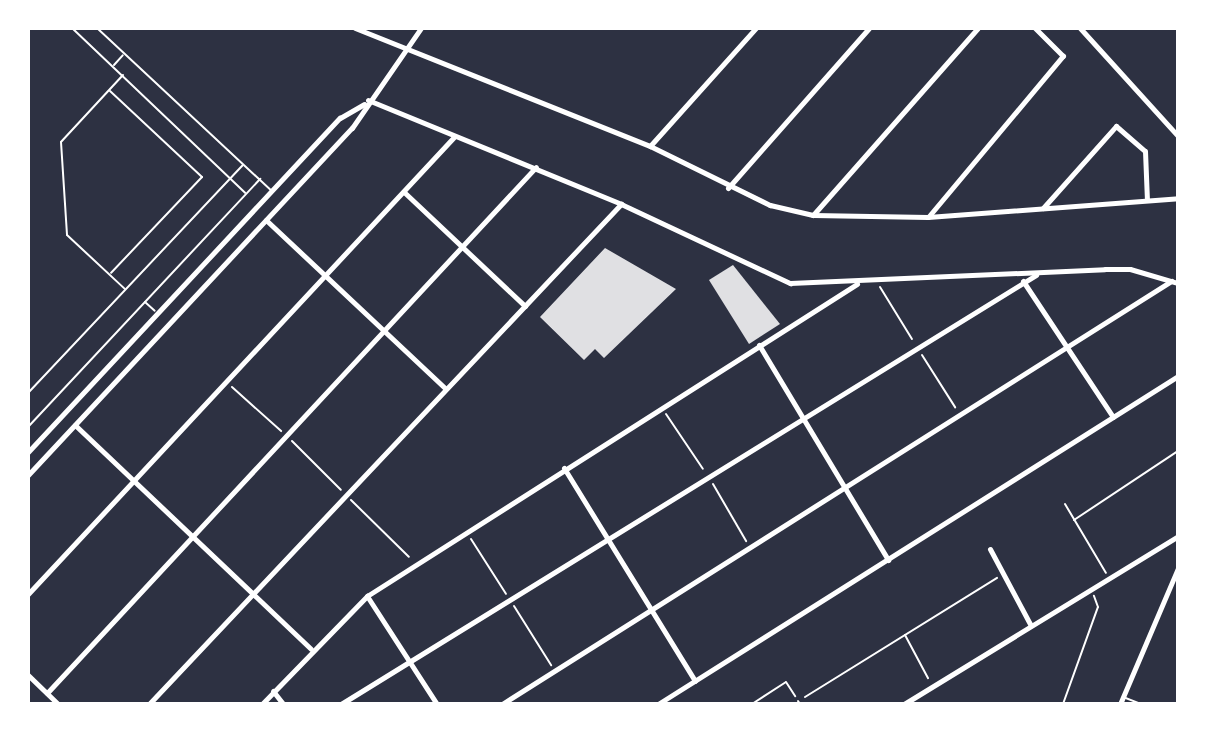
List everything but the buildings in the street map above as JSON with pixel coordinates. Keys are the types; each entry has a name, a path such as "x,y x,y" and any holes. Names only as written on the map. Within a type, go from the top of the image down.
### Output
{"street":[{"path":"355,28 650,146 728,188 813,215 928,217 1178,198"},
{"path":"28,475 352,128 366,102 421,28"},
{"path":"650,146 756,28"},
{"path":"728,188 869,28"},
{"path":"813,215 978,28"},
{"path":"928,217 1063,56 1035,28"},
{"path":"1080,28 1178,136"},
{"path":"366,102 536,167 790,283 858,283 1130,269 1175,282"},
{"path":"28,452 340,118 366,102"},
{"path":"1042,209 1116,126 1145,151 1147,200"},
{"path":"28,594 454,137"},
{"path":"47,693 465,247 536,167"},
{"path":"405,193 525,306"},
{"path":"149,704 621,204"},
{"path":"266,220 445,388"},
{"path":"341,704 800,418 1023,281 1041,273"},
{"path":"1023,281 1069,344 1114,417"},
{"path":"502,704 842,485 1175,282"},
{"path":"262,704 311,649 367,596 858,283"},
{"path":"759,345 800,418 888,560"},
{"path":"658,704 1178,376"},
{"path":"75,425 311,649"},
{"path":"564,468 695,681"},
{"path":"904,704 1178,536"},
{"path":"990,549 1001,575 1030,624"},
{"path":"1120,704 1178,568"},
{"path":"367,596 437,704"},
{"path":"28,675 58,704"},
{"path":"273,691 283,704"}],"lane":[{"path":"72,28 246,195"},
{"path":"97,28 272,191"},
{"path":"113,66 125,53"},
{"path":"123,75 61,142 67,235 126,290"},
{"path":"109,90 202,177 110,274"},
{"path":"28,393 243,165"},
{"path":"28,427 260,179"},
{"path":"144,301 157,314"},
{"path":"918,696 922,704"},
{"path":"1122,697 1141,704"}],"path":[{"path":"226,382 288,437 416,564"},
{"path":"1074,520 1178,451"},
{"path":"1065,504 1108,577"},
{"path":"752,704 786,682 799,703 1001,575"},
{"path":"1063,704 1098,607 1091,587"},
{"path":"905,634 932,687"}]}
